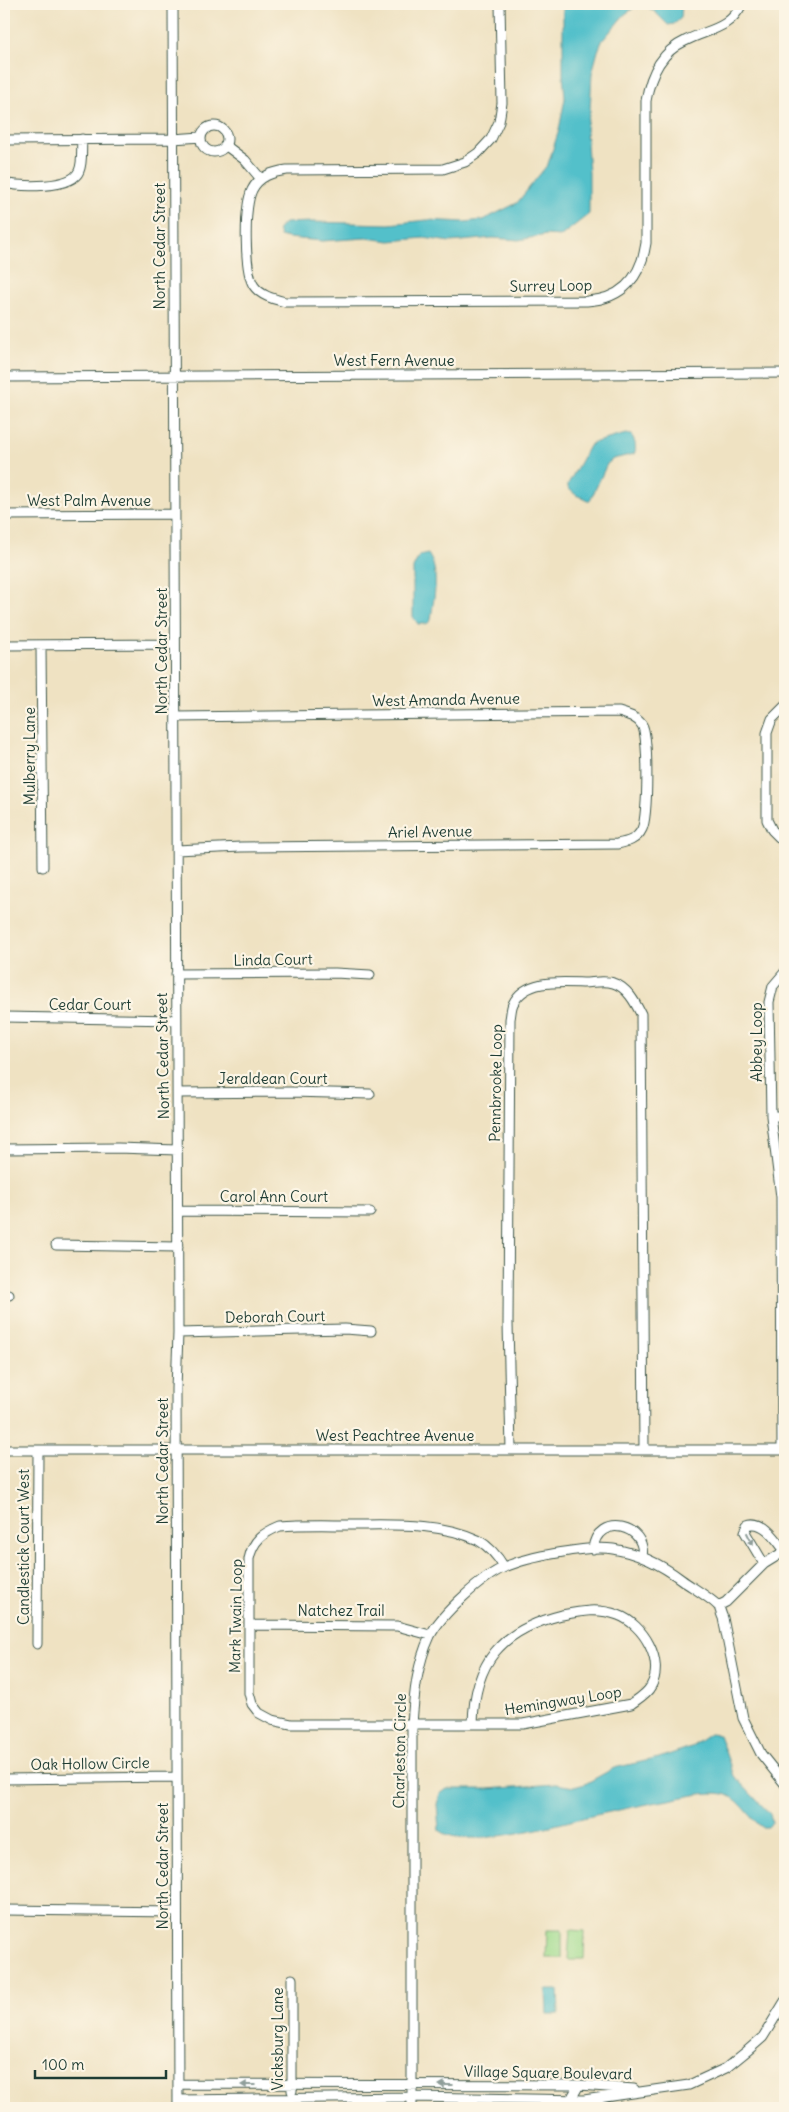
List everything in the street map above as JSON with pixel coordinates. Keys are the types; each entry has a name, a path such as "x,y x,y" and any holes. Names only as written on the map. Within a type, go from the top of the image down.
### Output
{"street":[{"name":"North Cedar Street","path":"173,4 178,1211 176,1389 178,2104"},
{"path":"225,145 245,160 261,179 272,172 287,170 443,169 465,162 478,153 491,139 501,113 500,4"},
{"name":"Surrey Loop","path":"261,179 252,190 247,208 248,261 254,287 264,295 285,302 587,301 612,296 632,281 644,260 646,243 646,101 649,85 655,70 665,56 678,45 731,20 742,4"},
{"path":"218,126 225,132 225,145 220,150 210,151 204,147 201,137 206,128 218,126"},
{"path":"4,140 173,139 201,137"},
{"path":"4,183 12,185 56,184 69,181 79,172 82,139"},
{"name":"West Fern Avenue","path":"4,377 785,373"},
{"name":"West Palm Avenue","path":"4,515 175,514"},
{"path":"4,645 176,644"},
{"name":"Mulberry Lane","path":"42,646 43,867"},
{"path":"785,706 772,719 767,733 767,820 772,830 785,843"},
{"name":"West Amanda Avenue","path":"176,717 619,712 636,718 642,725 646,735 646,793"},
{"name":"Ariel Avenue","path":"176,850 240,847 617,844 630,842 638,836 643,828 646,793"},
{"name":"Abbey Loop","path":"784,1450 781,1197 771,1116 769,1002 773,986 785,972"},
{"name":"Linda Court","path":"176,974 335,973 370,975"},
{"name":"Pennbrooke Loop","path":"511,1450 508,1334 510,1019 513,1004 522,993 540,984 564,982 613,983 625,990 634,1000 641,1014 644,1450"},
{"name":"Cedar Court","path":"4,1017 176,1020"},
{"name":"Jeraldean Court","path":"177,1093 290,1092 370,1094"},
{"path":"771,1116 785,1116"},
{"path":"4,1149 118,1148 177,1150"},
{"name":"Carol Ann Court","path":"178,1211 370,1212"},
{"path":"56,1245 178,1247"},
{"name":"Deborah Court","path":"178,1333 346,1329 371,1331"},
{"name":"West Peachtree Avenue","path":"4,1450 784,1450"},
{"name":"Candlestick Court West","path":"37,1644 38,1450"},
{"path":"764,1564 748,1539 746,1532 748,1525 754,1523 761,1524 785,1550 764,1564 726,1602 718,1606 744,1718 761,1754 785,1784"},
{"name":"Mark Twain Loop","path":"412,1724 291,1724 272,1720 258,1713 252,1704 249,1693 249,1559 256,1540 261,1535 280,1526 419,1526 452,1532 477,1540 493,1550 504,1567"},
{"path":"593,1549 594,1540 598,1533 613,1526 627,1528 641,1544 642,1557"},
{"name":"Charleston Circle","path":"412,2108 412,1724 414,1690 419,1666 430,1635 462,1598 504,1567 537,1558 593,1549 612,1549 642,1557 664,1567 718,1606"},
{"name":"Hemingway Loop","path":"412,1724 473,1724 523,1724 631,1704 641,1698 651,1686 656,1669 650,1645 639,1629 620,1616 600,1610 583,1610 532,1624 513,1634 493,1653 478,1681 473,1703 473,1724"},
{"name":"Natchez Trail","path":"249,1625 397,1626 430,1635"},
{"name":"Oak Hollow Circle","path":"4,1779 177,1777"},
{"path":"4,1910 177,1912"},
{"name":"Vicksburg Lane","path":"292,1979 292,2098"},
{"path":"652,2090 689,2085 726,2068 763,2036 785,2001"},
{"name":"Village Square Boulevard","path":"178,2084 579,2085 652,2090"},
{"path":"571,2104 579,2085"},
{"path":"579,2085 584,2104"},
{"name":"Village Square Boulevard","path":"178,2104 292,2098 412,2097 584,2104 652,2090"}],"green space":[{"path":"547,1930 562,1930 562,1958 546,1958"},
{"path":"570,1930 585,1931 584,1959 568,1959"}],"water":[{"path":"563,4 682,4 681,18 674,24 668,25 646,6 635,7 624,15 602,41 592,73 590,111 586,128 589,214 561,236 546,235 519,240 493,238 450,242 424,238 390,241 366,238 322,241 280,236 278,229 285,223 389,224 427,220 464,222 483,220 517,203 548,164 559,130 565,98"},
{"path":"626,434 631,435 634,439 634,454 613,459 607,464 590,501 576,495 568,488 568,484 589,446 593,443"},
{"path":"428,554 432,561 435,578 431,620 427,624 418,624 413,617 413,568 419,556"},
{"path":"710,1734 719,1735 734,1776 770,1814 772,1823 768,1827 762,1827 758,1824 734,1798 729,1795 712,1793 653,1803 513,1834 469,1838 452,1836 439,1830 437,1804 440,1794 447,1789 487,1789 556,1784 574,1787 585,1784 614,1768 659,1758 691,1747"},
{"path":"546,1990 558,1990 559,2014 547,2014"}]}
